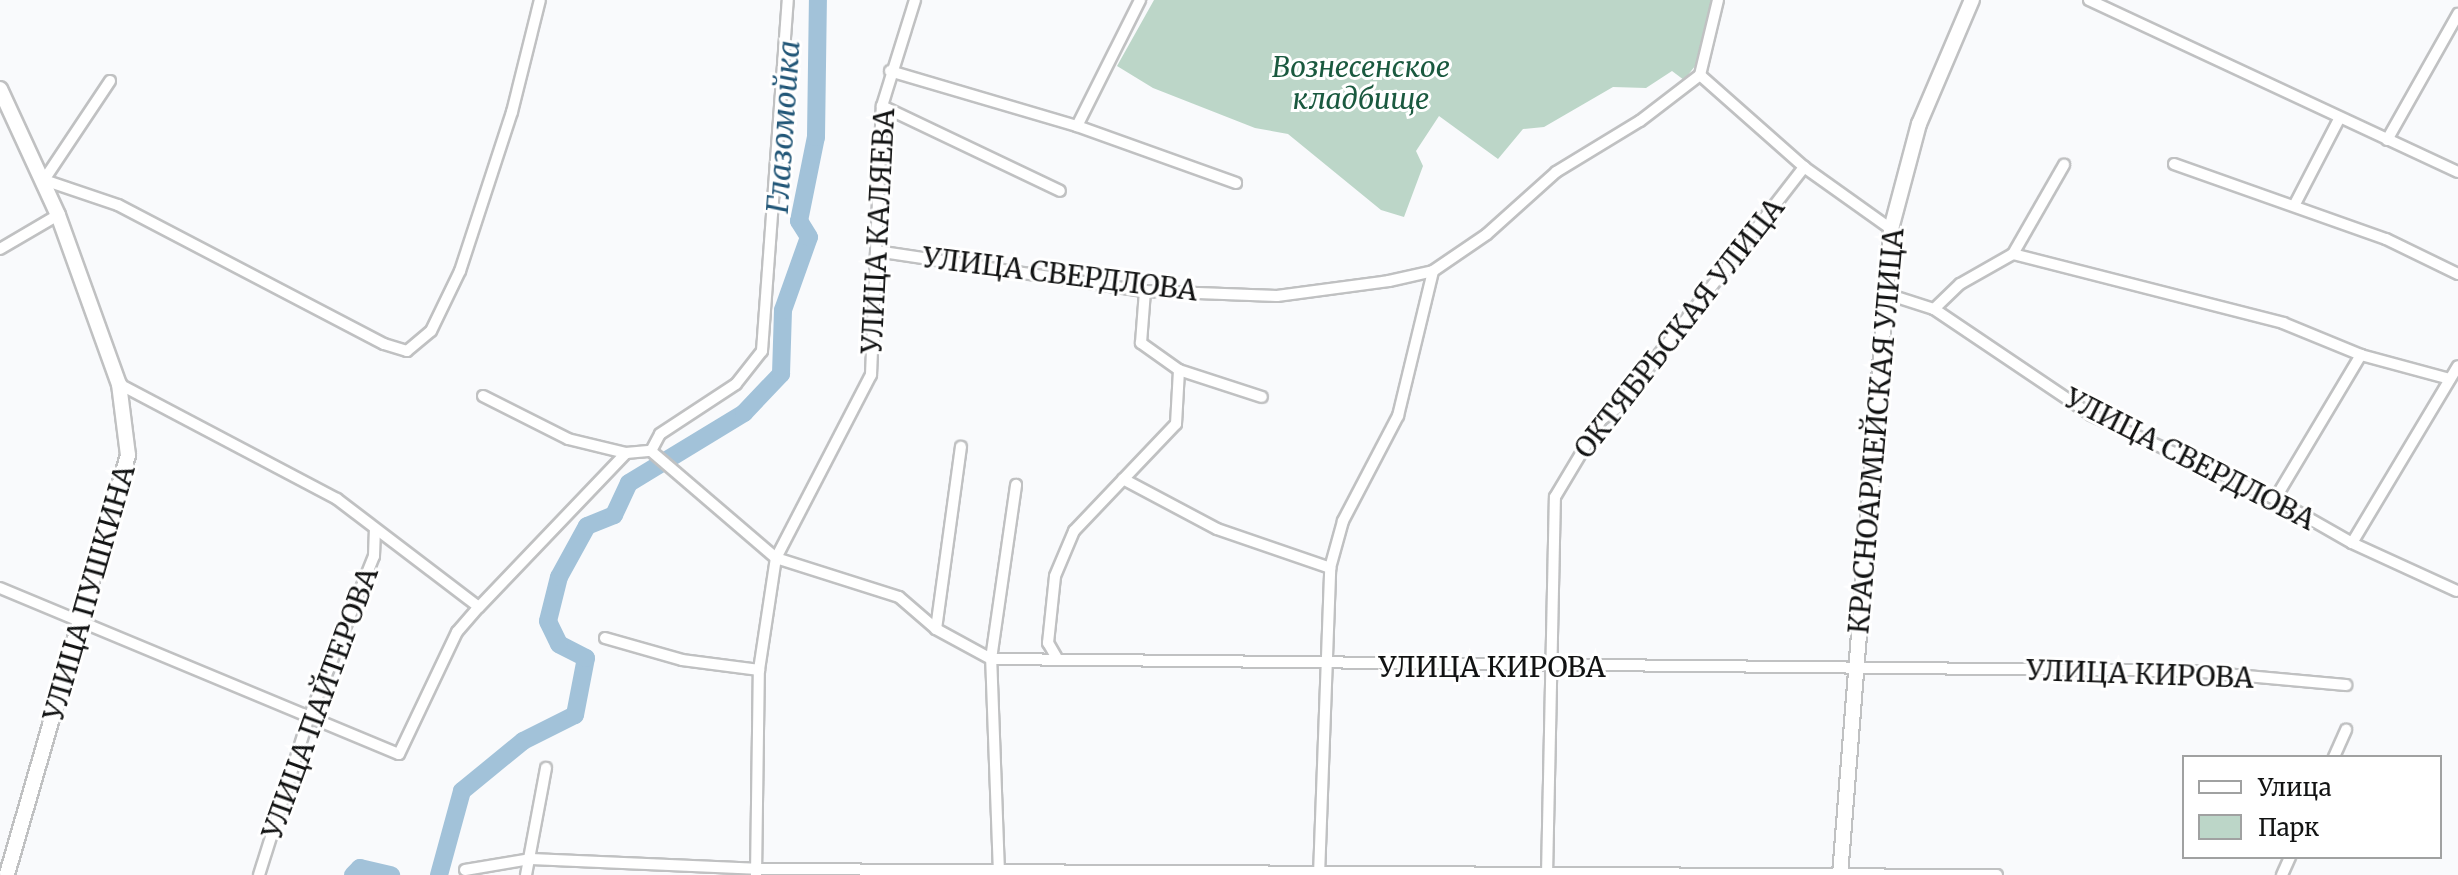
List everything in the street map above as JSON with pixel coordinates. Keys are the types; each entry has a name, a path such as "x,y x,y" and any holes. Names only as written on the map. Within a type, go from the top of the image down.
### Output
{"main road":[{"name":"КРАСНОАРМЕЙСКАЯ УЛИЦА","path":"1840,874 1891,229 1919,124 1972,0"},
{"name":"УЛИЦА ПУШКИНА","path":"0,89 44,180 119,384 127,415 128,455 7,875"}],"street":[{"path":"110,81 44,180 118,205 384,344 407,351 431,331 460,271 512,112 540,0"},
{"path":"483,396 568,439 626,453 651,451 660,434 736,384 762,351 788,0"},
{"name":"УЛИЦА КАЛЯЕВА","path":"756,872 759,670 776,558 871,375 882,106 890,71 915,0"},
{"path":"1077,126 1140,0"},
{"path":"1718,0 1700,75 1804,167 1891,229"},
{"path":"2089,0 2458,172"},
{"path":"2387,140 2458,14"},
{"path":"890,71 1077,126 1236,183"},
{"name":"УЛИЦА СВЕРДЛОВА","path":"876,251 1145,291 1277,296 1433,271 1487,234 1556,172 1640,121 1700,75"},
{"path":"882,106 1060,191"},
{"path":"2295,204 2339,119"},
{"path":"2174,164 2295,204 2386,239 2458,274"},
{"path":"1934,309 1960,284 2013,254 2064,165"},
{"name":"ОКТЯБРЬСКАЯ УЛИЦА","path":"1547,873 1555,497 1601,420 1618,407 1804,167"},
{"path":"0,249 58,215"},
{"path":"2013,254 2283,323 2361,355 2450,379"},
{"path":"1319,875 1330,568 1343,521 1398,416 1433,271"},
{"path":"1145,291 1141,343 1179,370 1262,397"},
{"name":"УЛИЦА СВЕРДЛОВА","path":"1887,294 1934,309 2091,415 2275,499 2352,543 2457,591"},
{"path":"2275,499 2361,355"},
{"path":"2352,543 2458,366"},
{"path":"1058,660 1048,643 1055,576 1074,531 1176,424 1179,370"},
{"name":"УЛИЦА ПАЙТЕРОВА","path":"119,384 337,499 375,531 479,607"},
{"path":"936,629 961,447"},
{"name":"УЛИЦА КИРОВА","path":"651,451 776,558 899,597 936,629 991,659 1326,665 2191,671 2346,685"},
{"path":"0,588 308,720 399,754 457,632 626,453"},
{"path":"1123,479 1217,529 1330,568"},
{"path":"999,872 991,659 1016,485"},
{"name":"УЛИЦА ПАЙТЕРОВА","path":"259,875 308,720 374,556 375,531"},
{"path":"605,638 682,660 759,670"},
{"path":"2335,755 2346,730"},
{"path":"526,875 531,859 528,849 546,768"},
{"path":"465,870 531,859 756,872 1997,875"}],"green space":[{"name":"Вознесенское кладбище","path":"1154,0 1712,0 1699,61 1684,80 1672,71 1646,88 1613,87 1544,127 1523,129 1498,159 1439,116 1416,151 1423,166 1404,217 1381,210 1288,134 1255,128 1153,88 1117,66"}],"waterway":[{"name":"Глазомойка","path":"439,875 462,791 523,741 575,715 586,658 559,644 548,621 559,577 587,526 614,515 629,483 744,413 781,374 783,310 809,237 799,221 816,137 818,0"},
{"name":"Глазомойка","path":"353,875 360,868 391,875"}]}
